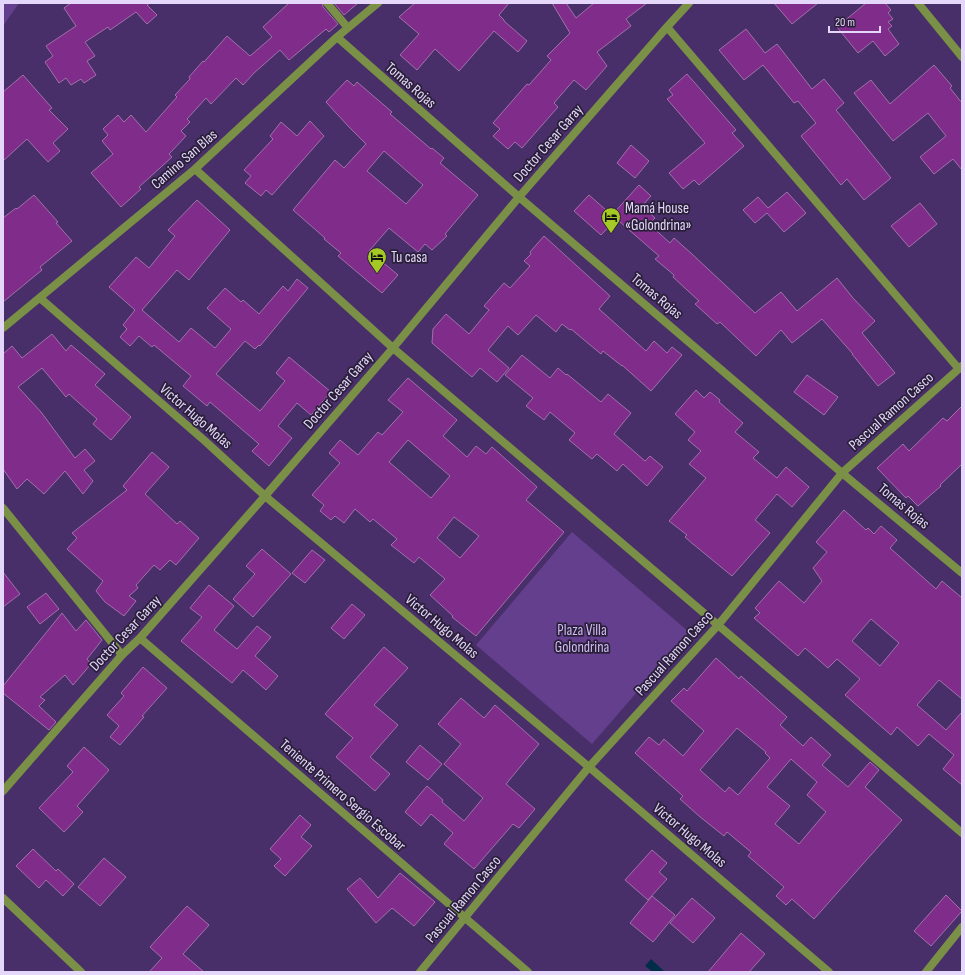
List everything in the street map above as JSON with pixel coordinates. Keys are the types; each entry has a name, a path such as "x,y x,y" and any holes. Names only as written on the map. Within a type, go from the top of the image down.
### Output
{"street":[{"path":"326,3 348,28"},
{"name":"Camino San Blas","path":"3,328 195,169 337,37 378,3"},
{"name":"Doctor Cesar Garay","path":"3,791 122,655 140,638 265,496 393,348 519,197 689,3"},
{"path":"918,3 962,57"},
{"path":"667,27 960,367"},
{"name":"Tomas Rojas","path":"337,37 519,197 842,473 962,573"},
{"path":"195,169 393,348 719,624 962,833"},
{"name":"Victor Hugo Molas","path":"40,298 205,441 265,496 588,767 829,972"},
{"name":"Pascual Ramon Casco","path":"420,972 466,919 588,767 719,624 842,473 960,367"},
{"path":"3,508 122,655"},
{"name":"Teniente Primero Sergio Escobar","path":"140,638 528,972"},
{"path":"3,898 81,972"},
{"path":"926,972 962,927"}],"green space":[{"path":"3,3 19,3 3,26"},
{"name":"Plaza Villa Golondrina","path":"572,532 689,632 592,744 476,645"}],"water":[{"path":"651,959 665,972 653,972 645,966"}],"building":[{"path":"71,3 150,3 147,5 157,15 147,24 136,12 110,30 108,27 85,42 95,56 87,61 96,75 84,83 81,79 71,85 66,78 59,83 45,62 53,56 46,46 76,26 64,8"},
{"path":"289,3 322,3 323,7 338,24 329,32 326,29 289,60 280,50 243,85 236,78 211,104 206,98 187,119 190,122 181,131 186,136 169,154 172,157 139,187 141,189 121,207 91,173 113,154 102,141 108,135 103,129 118,115 124,122 131,115 146,132 177,97 175,95 190,79 189,77 227,36 250,56 272,37 263,27"},
{"path":"334,3 358,3 344,15"},
{"path":"415,3 509,3 499,15 527,41 518,52 494,31 459,71 435,49 417,70 400,55 419,34 399,17"},
{"path":"552,3 566,3 576,18 594,3 647,3 626,19 631,26 597,52 607,66 586,90 574,80 554,103 558,107 522,148 515,142 508,149 493,136 500,129 493,123 527,84 529,85 551,60 547,56 570,33"},
{"path":"774,3 818,3 792,24"},
{"path":"866,3 885,3 891,10 888,13 893,19 888,22 892,26 888,29 899,44 885,56 873,41 858,53 837,27"},
{"path":"746,29 765,53 777,44 812,89 824,79 844,103 836,110 891,178 864,200 847,179 841,185 801,136 816,123 798,101 794,103 763,65 744,80 719,50"},
{"path":"934,65 952,86 950,88 962,103 962,170 953,159 934,174 920,157 946,136 928,113 893,141 854,93 871,80 890,104"},
{"path":"687,74 736,130 732,133 744,146 699,185 694,180 683,189 669,173 705,143 667,99 673,95 669,90"},
{"path":"23,75 52,108 49,110 68,129 53,143 60,151 48,162 27,139 3,161 3,92"},
{"path":"347,80 354,86 357,82 392,112 390,114 431,149 432,148 444,158 440,163 478,195 445,234 447,236 432,250 425,244 418,252 389,228 369,251 398,275 382,293 338,256 341,253 293,210 335,160 344,168 366,144 326,102","holes":["384,151 423,185 406,204 367,171"]},
{"path":"310,121 324,136 272,195 266,190 261,196 245,183 251,176 244,170 273,139 270,136 281,122 297,136"},
{"path":"631,145 649,161 635,178 617,163"},
{"path":"639,185 651,196 642,206 655,218 649,224 670,243 674,238 755,313 781,292 797,311 837,278 853,298 875,321 862,333 895,373 878,386 853,354 822,319 792,343 781,330 756,356 720,322 717,324 695,304 699,301 673,277 674,275 655,259 659,256 612,215"},
{"path":"787,192 806,213 784,232 767,213 755,223 743,210 758,197 768,208"},
{"path":"34,195 58,222 56,223 72,241 40,267 42,270 3,302 3,218"},
{"path":"589,195 616,219 601,235 574,211"},
{"path":"197,200 230,230 189,280 177,270 142,310 179,342 191,328 215,348 231,329 207,308 225,288 241,302 243,300 259,314 283,286 288,291 297,279 308,288 260,346 259,345 255,349 245,341 216,374 260,411 285,381 276,373 289,357 331,392 311,415 297,403 278,426 292,438 269,466 252,451 259,444 210,402 207,406 183,386 191,376 154,345 152,347 139,336 130,346 120,337 127,329 123,325 135,310 109,287 136,257 149,268 175,236 168,230"},
{"path":"920,203 937,224 909,247 891,226"},
{"path":"544,236 610,296 599,309 646,351 654,341 667,353 672,347 682,355 651,391 622,365 603,351 601,354 571,329 570,330 562,324 556,332 536,315 518,335 508,326 488,350 509,368 497,382 480,368 472,377 432,343 433,329 446,314 469,334 489,310 484,306 504,283 510,288 530,266 524,261"},
{"path":"52,334 66,351 71,345 105,374 95,385 131,417 111,440 93,424 97,419 69,394 66,397 42,368 18,387 41,412 75,458 85,449 95,461 84,470 93,481 83,494 65,471 44,494 27,479 17,489 3,469 3,354 12,346 22,358"},
{"path":"522,355 550,378 558,368 601,402 608,394 631,413 614,434 645,461 650,456 663,467 647,486 623,464 617,471 597,454 592,459 569,440 575,433 550,412 544,420 526,406 533,398 505,375"},
{"path":"807,375 838,397 824,415 794,392"},
{"path":"408,378 457,420 443,436 467,457 476,446 486,454 492,447 537,487 526,500 564,532 476,636 452,617 453,616 430,595 445,579 419,557 414,563 391,545 397,539 373,519 370,522 355,509 344,523 335,516 331,520 320,511 324,505 312,495 340,463 329,453 340,440 358,455 378,432 382,435 403,412 388,400","holes":["408,440 450,476 431,498 389,462","454,517 479,536 460,558 437,538"]},
{"path":"696,390 704,398 710,392 743,423 735,432 759,452 753,458 777,478 786,467 809,487 792,507 777,494 755,520 770,533 732,576 693,544 685,537 687,535 669,521 706,478 689,464 701,451 688,440 695,432 675,414"},
{"path":"962,406 962,464 940,485 941,486 918,506 908,496 906,498 877,468 903,444 909,451 943,418 947,421"},
{"path":"152,452 169,467 145,494 177,524 180,521 199,538 176,565 170,560 160,570 154,565 136,585 138,588 129,596 136,601 124,616 105,602 96,591 103,581 67,549 77,538 72,533 127,490 123,486"},
{"path":"844,510 866,530 868,528 874,534 881,526 897,540 890,548 936,589 942,581 962,598 962,699 939,680 917,705 946,730 962,712 962,785 943,769 954,755 929,734 918,746 897,727 891,735 845,695 860,679 837,659 828,668 805,648 798,656 754,618 760,613 755,608 779,581 804,603 822,581 813,568 827,552 816,542","holes":["871,619 899,643 880,666 852,641"]},
{"path":"262,549 291,574 253,617 233,599 255,574 246,566"},
{"path":"312,550 325,560 305,583 292,573"},
{"path":"3,572 20,594 3,607"},
{"path":"209,585 234,606 214,630 237,649 257,626 271,637 255,656 278,676 266,690 243,670 232,683 181,641 202,617 190,608"},
{"path":"46,593 59,609 40,624 27,607"},
{"path":"352,604 365,615 344,639 331,628"},
{"path":"62,613 76,631 86,620 102,640 87,659 91,664 73,685 65,675 40,697 45,700 39,706 56,722 49,730 3,693 3,686"},
{"path":"384,647 408,668 374,705 398,725 370,757 390,774 375,791 336,757 353,738 325,714"},
{"path":"716,658 739,679 741,676 787,717 780,725 803,746 811,737 831,755 822,765 848,787 870,762 879,770 865,787 902,820 814,919 792,899 786,905 776,896 784,887 748,856 751,852 727,832 724,836 699,816 680,799 683,796 635,753 649,737 659,745 664,739 683,756 704,731 671,701 684,688 687,691","holes":["737,728 766,752 765,753 770,758 738,795 729,787 725,792 700,770","791,759 817,782 807,795 826,812 799,844 775,824 790,806 767,787"]},
{"path":"143,667 167,688 142,716 144,717 120,745 110,737 119,726 107,715 124,696 121,693"},
{"path":"461,698 484,718 495,705 539,744 506,784 535,809 519,828 513,824 474,869 444,844 453,833 431,814 421,826 405,812 427,786 443,800 442,802 464,821 483,798 444,764 461,744 438,724"},
{"path":"420,745 442,764 428,780 406,762"},
{"path":"84,747 109,770 77,806 83,812 64,832 39,808 73,772 67,766"},
{"path":"300,815 311,825 301,837 312,846 285,876 274,866 281,859 270,849"},
{"path":"33,849 56,871 58,869 74,884 63,896 46,880 39,888 16,866"},
{"path":"652,850 667,863 659,872 667,879 648,900 625,880"},
{"path":"104,858 126,877 100,906 78,887"},
{"path":"400,873 435,902 414,926 392,908 376,923 347,889 360,878 378,898"},
{"path":"946,895 962,911 931,946 914,931"},
{"path":"652,896 675,915 653,942 630,923"},
{"path":"692,898 715,918 693,943 670,923"},
{"path":"187,906 209,925 183,954 204,972 149,972 162,958 150,947"},
{"path":"741,933 765,954 749,972 708,972"}],"place":[{"name":"Mamá House «Golondrina»","path":"611,234"},
{"name":"Tu casa","path":"377,274"}]}
